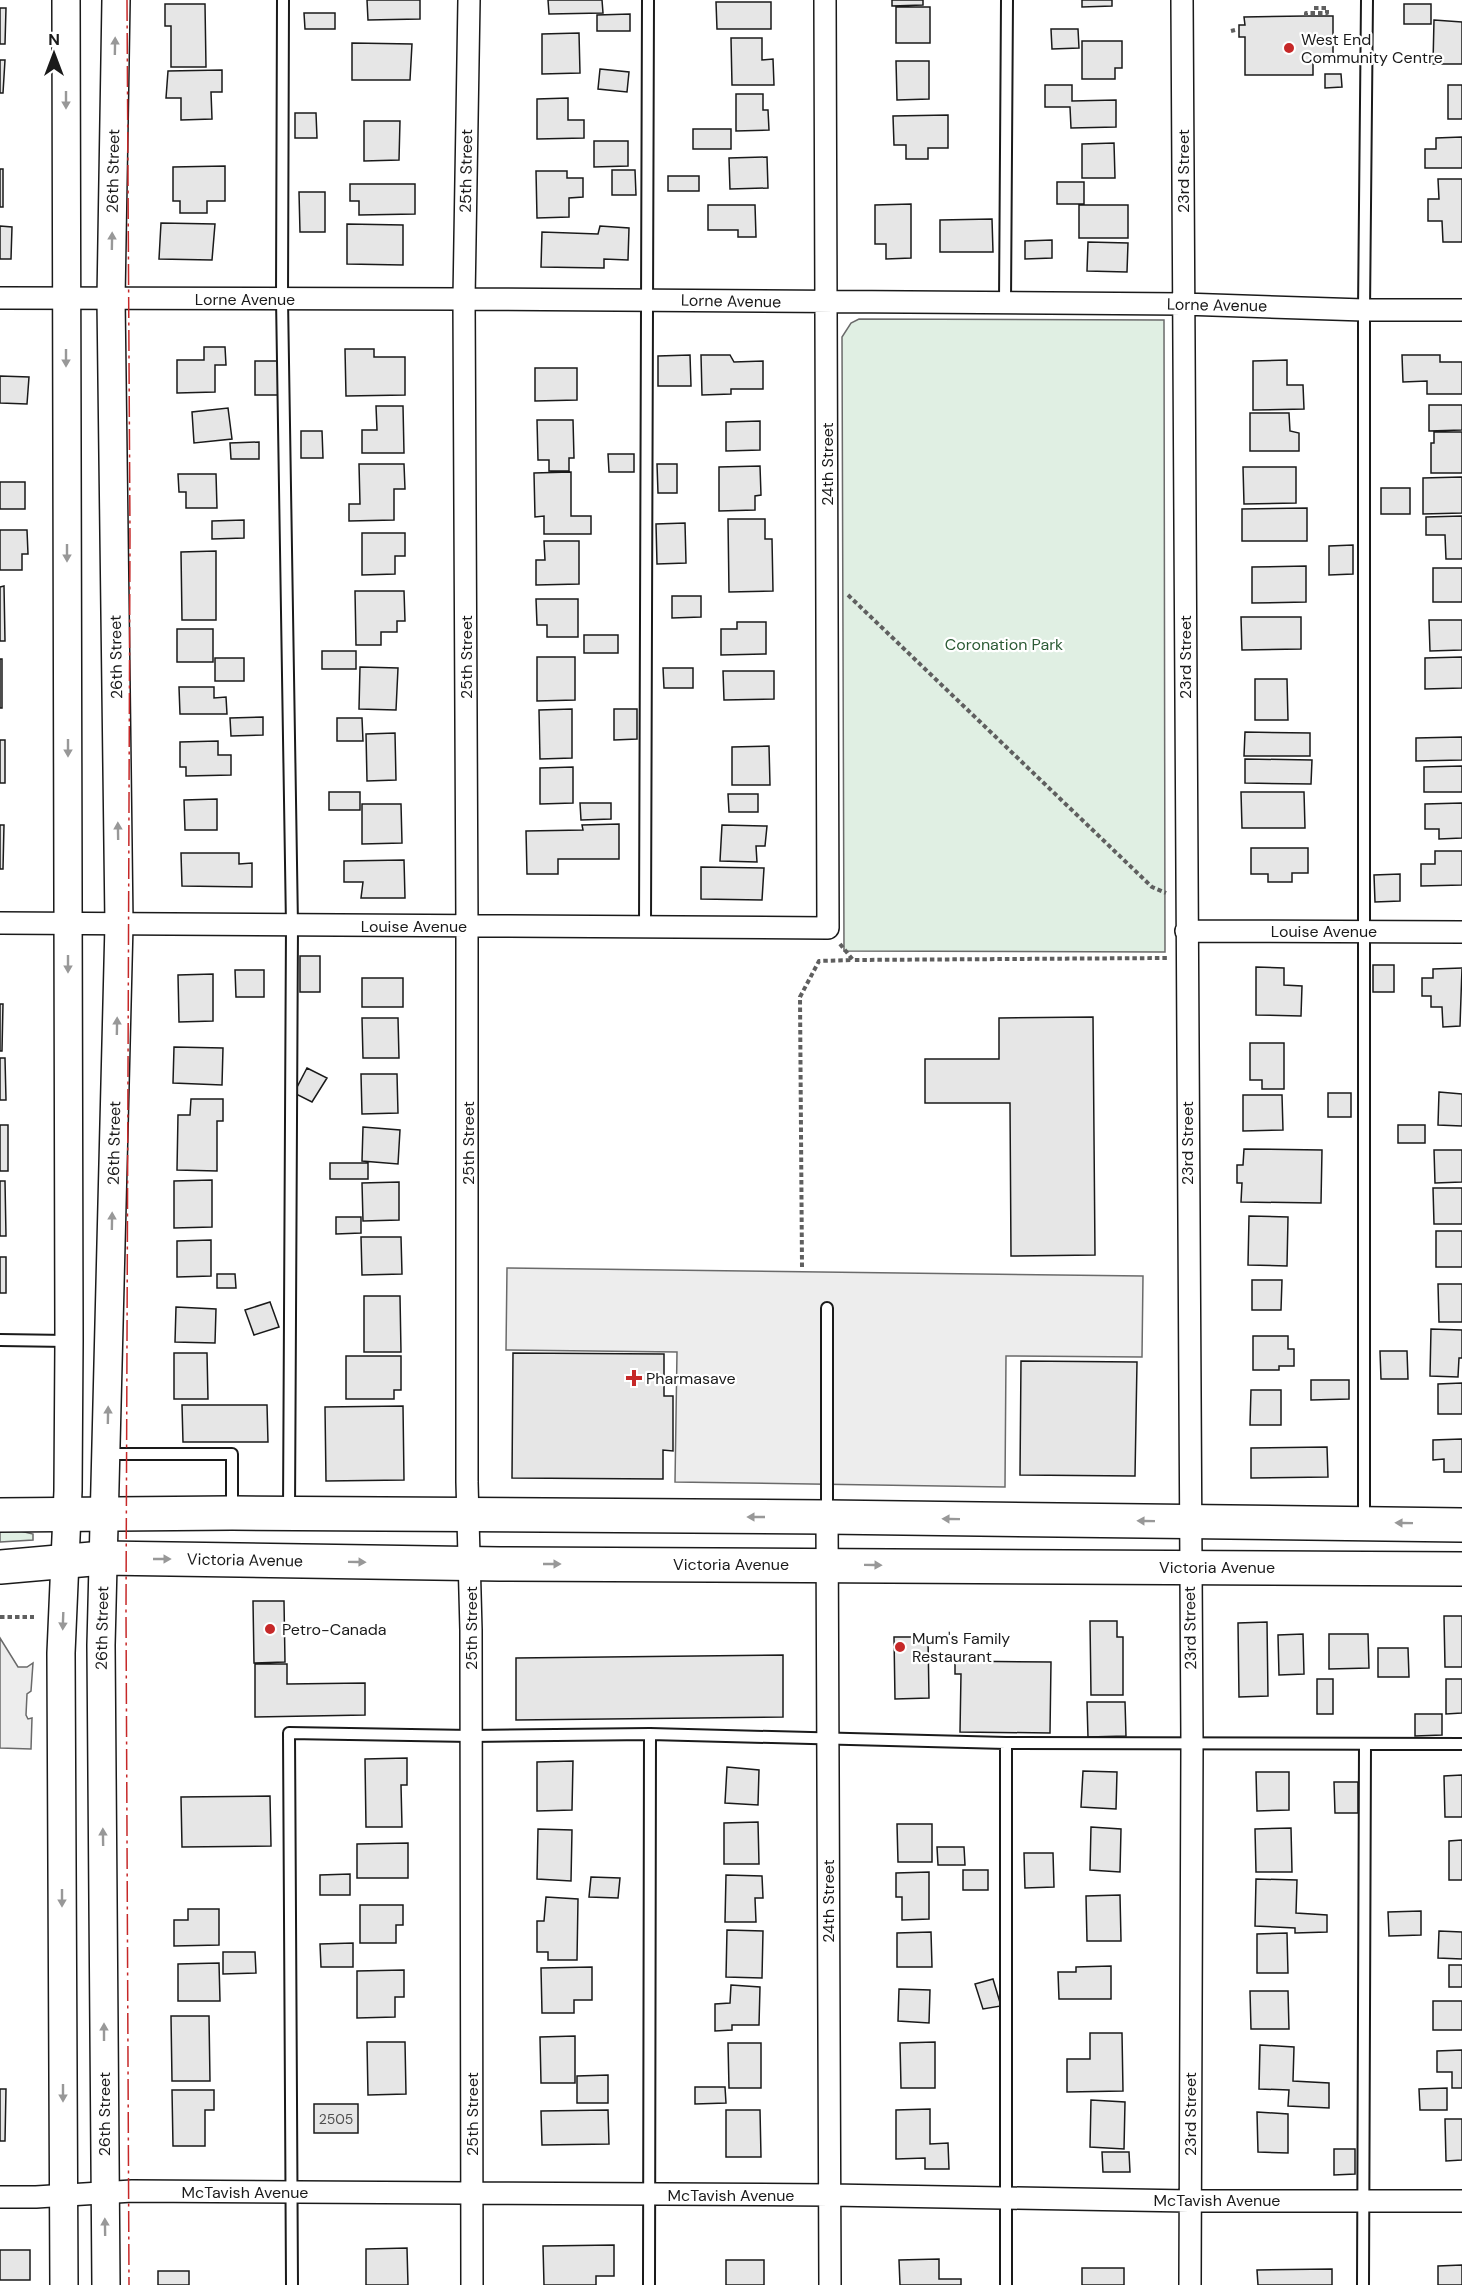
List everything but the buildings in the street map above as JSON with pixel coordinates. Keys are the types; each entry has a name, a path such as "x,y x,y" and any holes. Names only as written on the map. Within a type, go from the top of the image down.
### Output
{"main road":[{"path":"0,1515 827,1517 1462,1525"},
{"name":"Victoria Avenue","path":"0,1567 104,1558 470,1563 1462,1569"}],"street":[{"path":"64,2285 61,1653 67,1515 69,1341 66,0"},
{"name":"26th Street","path":"106,2285 101,1645 119,924 111,299 116,0"},
{"name":"25th Street","path":"469,0 464,299 472,2285"},
{"name":"24th Street","path":"825,0 828,928"},
{"name":"23rd Street","path":"1182,0 1192,1743 1190,2285"},
{"name":"Lorne Avenue","path":"0,298 1183,304 1462,310"},
{"name":"Louise Avenue","path":"0,923 828,928"},
{"name":"Louise Avenue","path":"1186,931 1462,932"},
{"name":"24th Street","path":"827,1517 830,2285"},
{"path":"61,1734 102,1732"},
{"name":"McTavish Avenue","path":"0,2197 64,2196 132,2191 830,2195 1189,2201 1462,2201"}],"lane":[{"path":"283,0 282,299 292,925 289,1514"},
{"path":"645,927 648,0"},
{"path":"1005,303 1007,0"},
{"path":"1364,1523 1366,931 1364,309 1367,0"},
{"path":"827,1308 827,1517"},
{"path":"0,1340 69,1341"},
{"path":"107,1454 232,1454 232,1514"},
{"path":"292,2285 289,1733 471,1736 650,1734 1006,1743 1462,1744"},
{"path":"649,2285 650,1734"},
{"path":"1006,1743 1006,2285"},
{"path":"1363,2285 1365,1744"}],"path":[{"path":"1306,16 1306,13 1327,13 1327,8 1312,8"},
{"path":"827,575 1152,887 1186,902"},
{"path":"828,928 853,960"},
{"path":"802,1268 800,996 819,961 1186,958"},
{"path":"0,1617 34,1617"}],"green space":[{"name":"Coronation Park","path":"859,319 1164,320 1165,952 844,951 842,337 851,323"},
{"path":"16,1530 33,1534 33,1540 0,1542 0,1531"}],"shaded area":[{"path":"507,1268 1143,1276 1142,1357 1006,1356 1005,1487 675,1482 677,1352 506,1350"},
{"path":"0,1638 18,1667 27,1667 33,1663 31,1691 27,1694 26,1715 28,1719 32,1718 31,1749 0,1748"}],"power":[{"path":"127,0 130,535 126,1610 129,2285"}],"place":[{"name":"West End Community Centre","path":"1289,48"},
{"name":"Pharmasave","path":"634,1378"},
{"name":"Petro-Canada","path":"270,1629"},
{"name":"Mum's Family Restaurant","path":"900,1647"}]}
